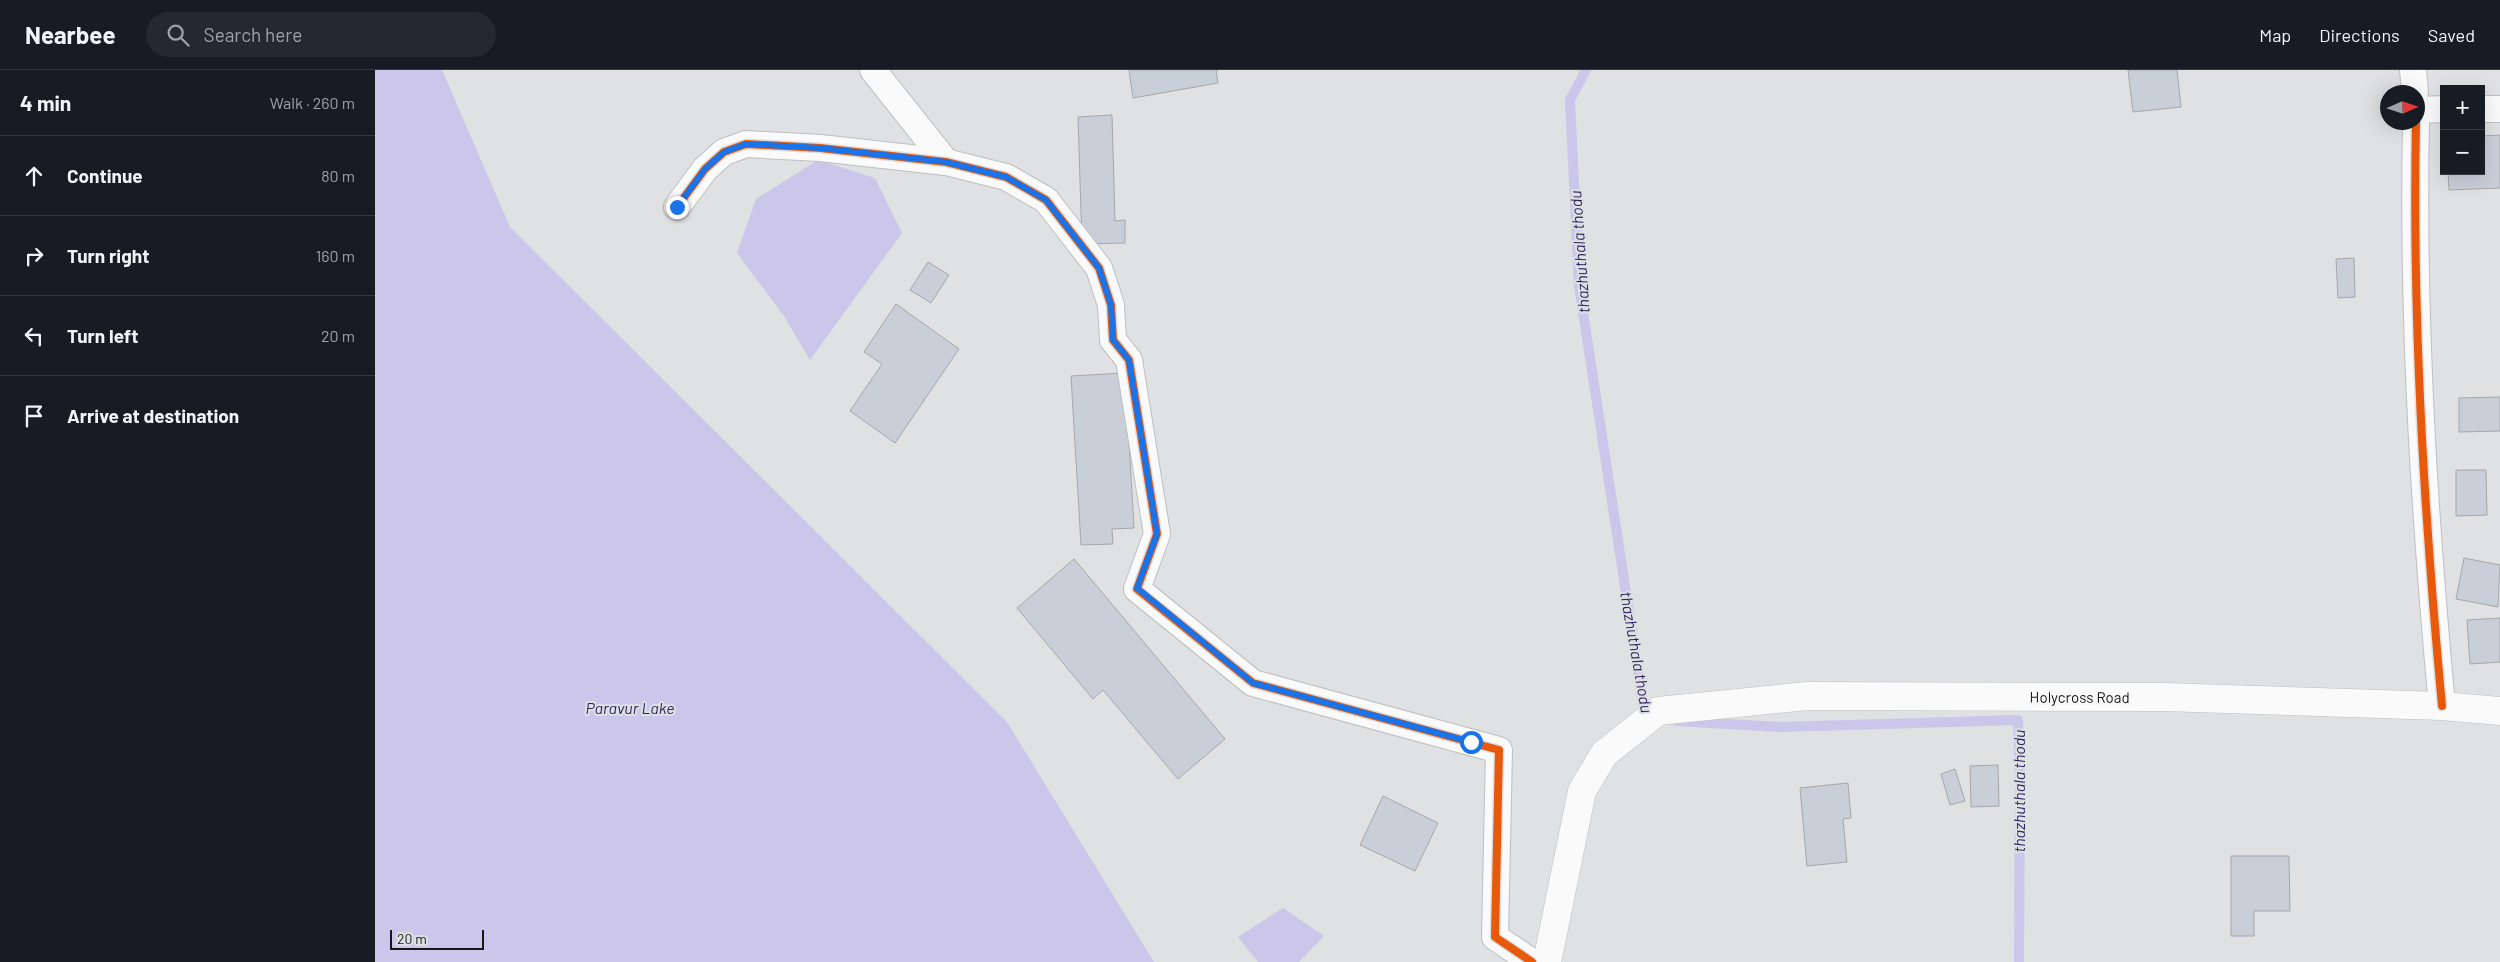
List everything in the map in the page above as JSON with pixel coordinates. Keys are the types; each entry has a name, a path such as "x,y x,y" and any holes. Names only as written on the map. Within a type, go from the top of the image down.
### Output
{"main road":[{"name":"Holycross Road","path":"1547,962 1582,791 1604,754 1658,712 1807,696 2164,697 2442,706 2500,711"}],"street":[{"path":"873,70 946,162"},
{"path":"2413,70 2414,85"},
{"path":"2425,110 2440,109"},
{"path":"2485,109 2500,109"},
{"path":"2416,130 2414,230 2418,385 2428,554 2442,706"},
{"path":"677,207 705,169 724,152 746,144 820,148 946,162 1006,177 1046,200 1099,268 1111,305 1113,340 1129,360 1157,534 1137,588 1253,683 1499,750 1495,936 1533,962"}],"water":[{"name":"Paravur Lake","path":"375,70 442,70 510,227 1007,722 1154,962 375,962"},
{"path":"818,160 875,178 902,233 810,360 784,316 737,253 756,199"},
{"path":"1283,908 1324,936 1299,962 1258,962 1238,937"}],"building":[{"path":"1129,70 1216,70 1218,83 1133,98"},
{"path":"2128,70 2177,70 2181,107 2133,112"},
{"path":"1112,115 1115,221 1125,220 1125,243 1082,244 1078,117"},
{"path":"2500,135 2500,188 2449,190 2448,175 2485,175 2485,136"},
{"path":"2354,258 2355,297 2338,298 2336,259"},
{"path":"928,262 949,275 931,303 910,290"},
{"path":"896,304 959,349 895,443 850,411 882,364 864,352"},
{"path":"1125,373 1134,528 1112,529 1113,544 1081,545 1071,376"},
{"path":"2500,397 2500,431 2459,432 2459,398"},
{"path":"2456,470 2486,470 2487,515 2456,516"},
{"path":"2464,558 2500,565 2498,607 2456,599"},
{"path":"1074,559 1225,739 1178,779 1103,690 1093,699 1017,608"},
{"path":"2500,618 2500,662 2470,664 2467,620"},
{"path":"1998,765 1999,806 1971,807 1970,766"},
{"path":"1955,769 1965,801 1950,805 1941,774"},
{"path":"1848,783 1851,818 1843,819 1847,862 1807,866 1800,788"},
{"path":"1383,796 1438,823 1415,871 1360,845"},
{"path":"2231,856 2289,856 2290,911 2254,911 2254,936 2231,936"}],"waterway":[{"name":"thazhuthala thodu","path":"1586,70 1570,100 1579,286 1645,717"},
{"name":"thazhuthala thodu","path":"1676,721 1781,727 2018,720 2020,780 2019,962"}],"cycle path":[{"path":"2416,130 2416,269 2421,415 2442,706"},
{"path":"677,207 705,169 724,152 746,144 820,148 946,162 1006,177 1046,200 1099,268 1111,305 1113,340 1129,360 1157,534 1137,589 1253,683 1499,750 1495,937 1532,962"}],"route":[{"path":"677,207 705,169 724,152 746,144 820,148 946,162 1006,177 1046,200 1099,268 1111,305 1113,340 1129,360 1157,534 1137,588 1253,683 1471,742"}]}
